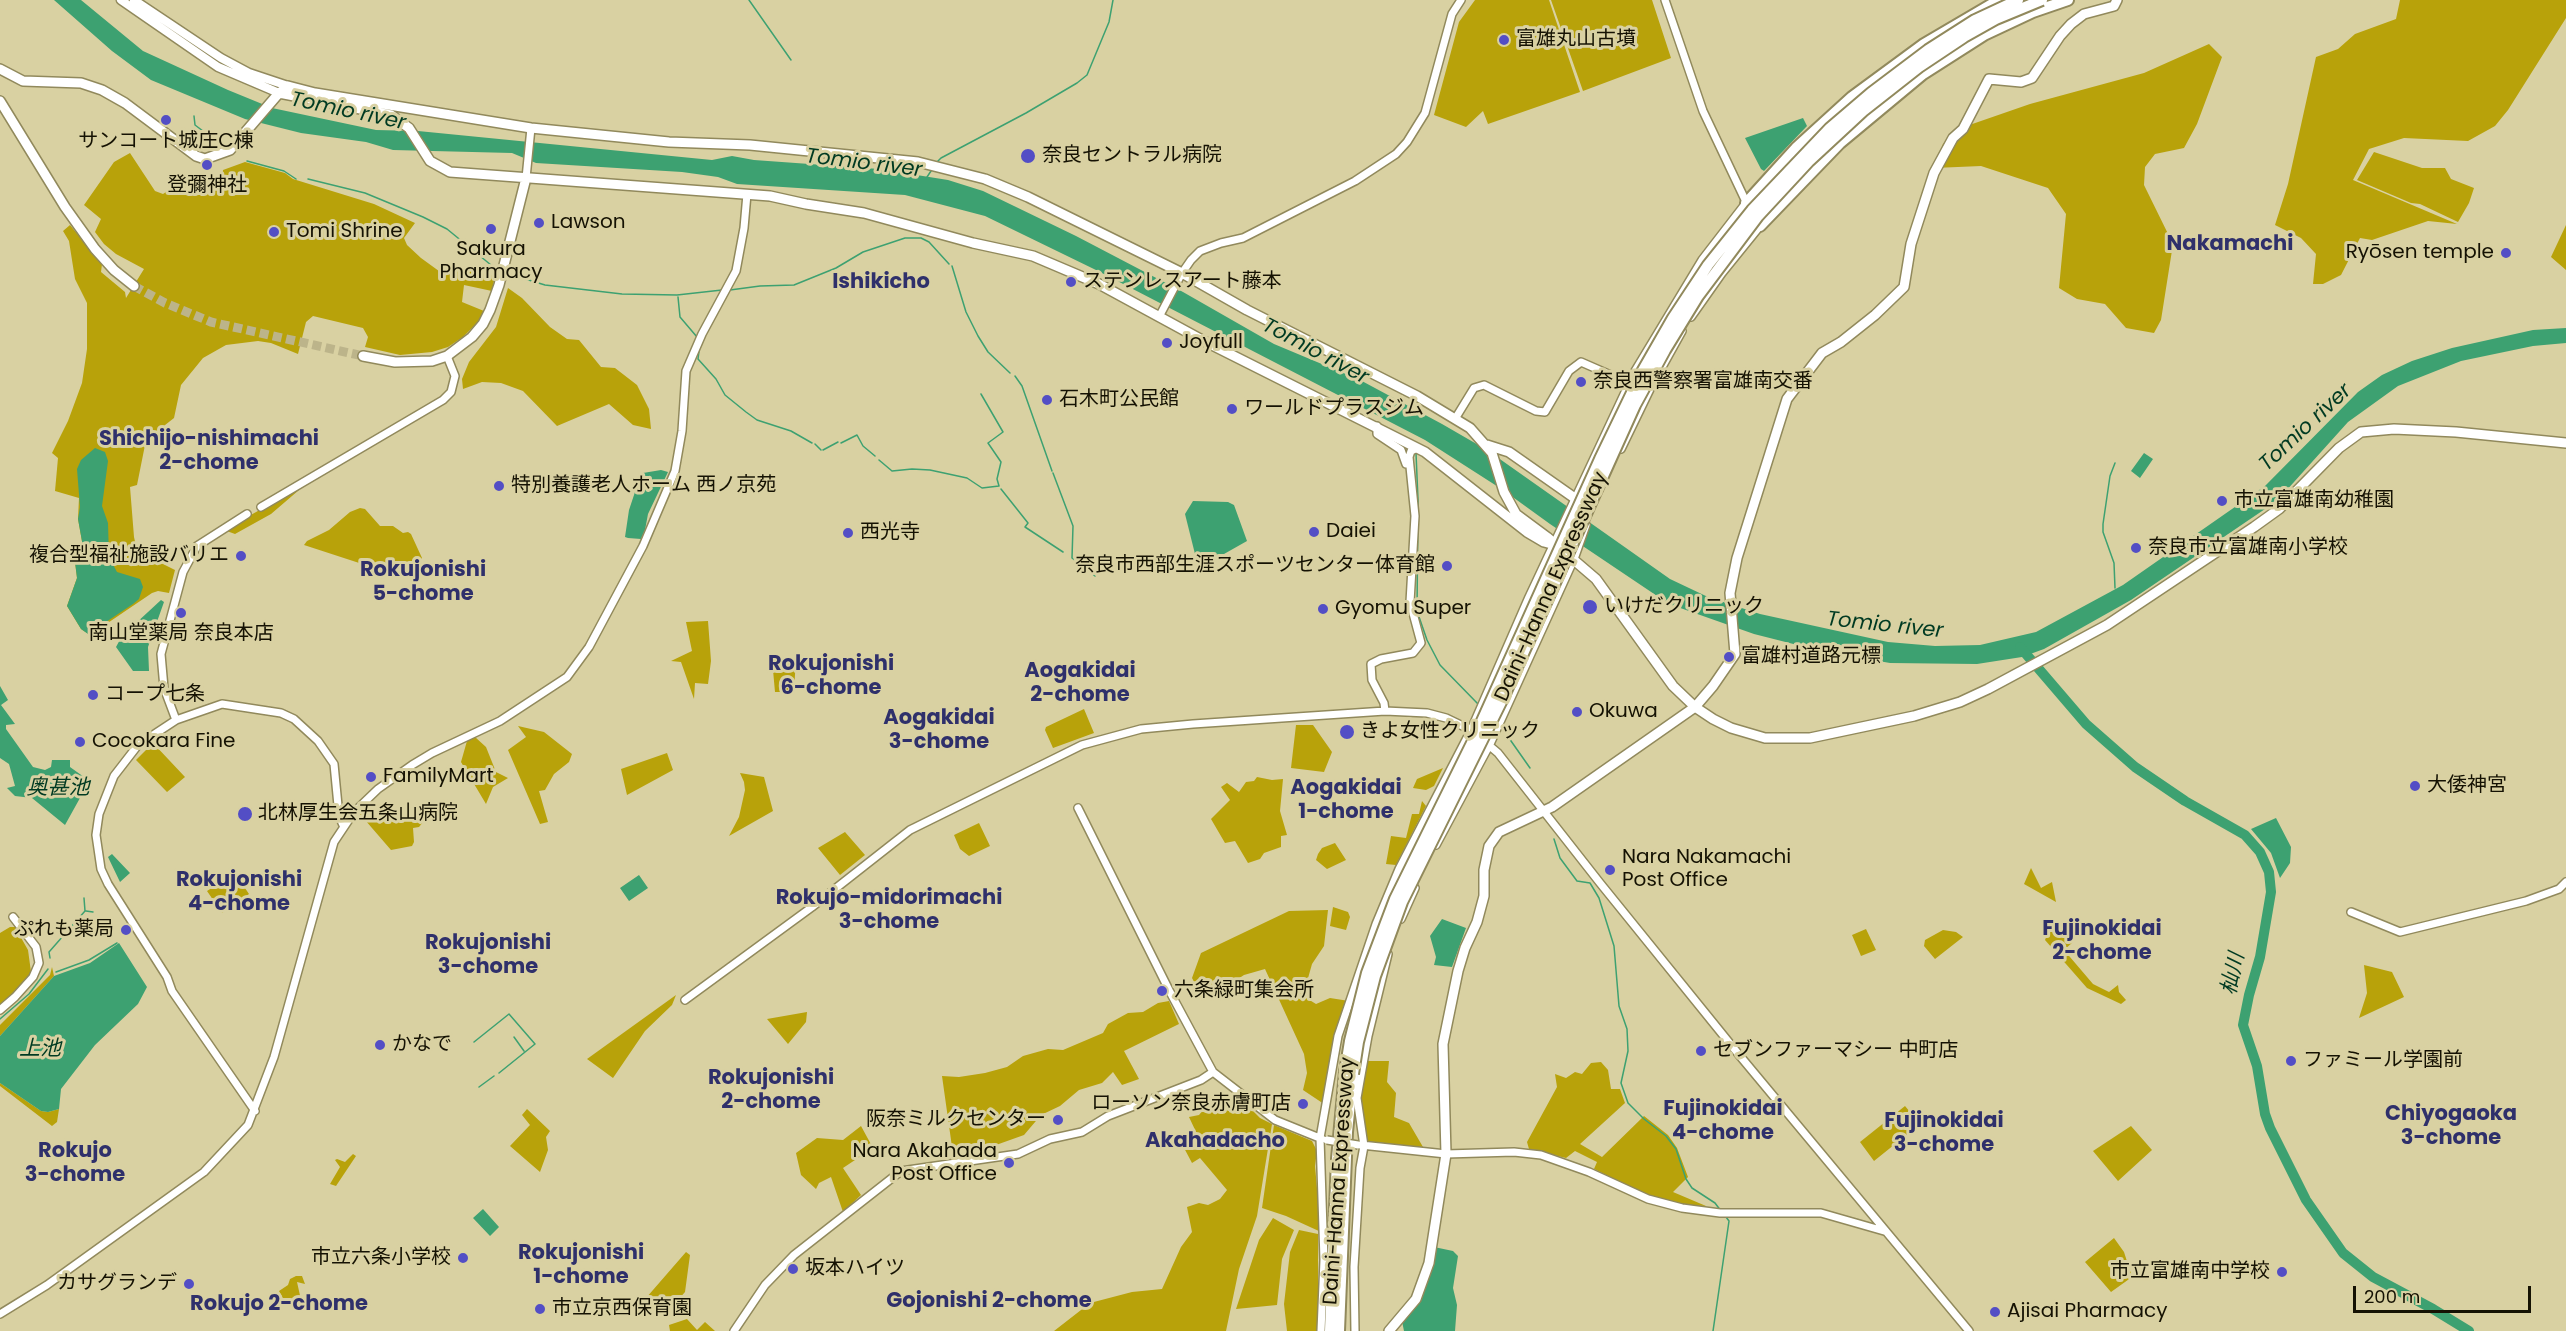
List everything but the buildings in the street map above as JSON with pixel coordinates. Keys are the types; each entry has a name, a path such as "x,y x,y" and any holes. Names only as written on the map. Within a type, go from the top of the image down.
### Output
{"highway":[{"path":"1746,203 1796,148 1852,97 1924,44 2000,0"},
{"name":"Daini-Hanna Expressway","path":"1330,1331 1337,1159 1364,984 1395,899 1478,732 1600,459 1642,372 1673,318 1708,265 1752,210 1830,128 1871,93 1928,50 1975,20 2018,0"},
{"name":"Daini-Hanna Expressway","path":"1339,1331 1349,1073 1375,976 1402,902 1503,698 1626,424 1665,350 1698,296 1734,245 1809,161 1863,111 1905,77 1964,37 1996,19 2042,0"},
{"path":"1760,226 1840,143 1923,74 1984,35 2033,12 2068,0"}],"main road":[{"path":"121,0 218,67 276,96 381,111 401,120 430,160 450,172 747,194 864,213 973,243 1033,256 1099,284 1160,314 1377,426 1442,463 1527,532 1544,542 1557,541"},
{"path":"134,0 221,58 249,72 315,93 531,131 918,162 959,171 1006,188 1417,396 1470,428 1488,447 1510,505 1516,514 1575,556 1596,579 1673,686 1695,707 1731,728 1750,735 1779,739 1810,738 1914,716 1974,696 2142,604 2254,527 2293,497 2339,447 2361,432 2394,429 2456,432 2566,443"},
{"path":"1389,1331 1409,1310 1426,1275 1446,1154 1443,1044 1458,971 1477,922 1484,896 1485,856 1489,846 1499,832 1543,811 1695,707 1734,654 1730,593 1737,558 1787,399 1822,353 1841,342 1904,287 1911,244 1934,173 1953,138 1963,129 1989,80 2021,82 2032,78 2060,36 2071,24 2084,14 2114,6 2117,0"},
{"path":"0,69 22,81 81,83 102,90 125,103 196,156 205,159 230,150 276,96 288,86"},
{"path":"1,107 65,207 95,249 114,270 134,286"},
{"path":"363,356 414,363 447,356 472,337 483,324 499,285 527,176"},
{"path":"1488,447 1509,452 1576,499"}],"street":[{"path":"1160,314 1191,260 1200,251 1242,238 1285,217 1355,181 1396,154 1407,142 1425,113 1452,14 1461,0"},
{"path":"1355,1331 1354,1267 1361,1145 1357,1098 1368,1036 1386,960 1418,880 1490,744 1575,556 1591,513 1636,417 1686,325 1722,273 1760,226 1746,203 1703,111 1665,0"},
{"path":"527,176 531,131"},
{"path":"0,1314 47,1285 204,1172 248,1125 255,1111 280,1036 334,842 343,825 378,789 412,765 500,721 567,677 589,647 643,546 675,471 682,431 686,370 702,334 736,271 744,228 747,194"},
{"path":"1321,1331 1324,1260 1324,1139 1338,1036 1376,924 1399,869 1471,730 1529,597 1629,383 1691,278 1746,203"},
{"path":"261,507 443,400 451,392 455,376 447,356"},
{"path":"1455,418 1474,388 1484,385 1536,411 1545,412 1569,370 1581,362 1629,383"},
{"path":"1377,426 1377,434 1401,450 1405,457 1414,520"},
{"path":"1385,711 1384,703 1370,673 1375,661 1413,653 1421,643 1410,602 1414,498 1409,457 1411,451 1417,448"},
{"path":"176,720 164,688 161,654 183,572 197,546 248,514"},
{"path":"255,1111 172,991 167,977 108,884 101,869 96,835 99,814 107,791 126,759 138,745 176,720 222,704 281,713 294,719 318,741 334,764 339,816 343,825"},
{"path":"685,1000 812,907 910,830 1082,745 1141,729 1385,711 1427,713 1446,718 1471,730 1490,744 1884,1231 1969,1331"},
{"path":"1078,808 1170,992 1213,1072 1275,1120 1324,1139 1361,1145 1446,1154 1514,1152 1541,1155 1589,1172 1648,1199 1682,1208 1720,1214 1821,1213 1884,1231"},
{"path":"2351,912 2400,932 2526,901 2559,890 2566,882"},
{"path":"0,1010 33,977 39,963 36,947 13,916"},
{"path":"734,1331 765,1285 794,1255 901,1171 1018,1154 1050,1139 1082,1132 1108,1116 1202,1080 1213,1072"}],"shaded area":[{"path":"1475,0 1549,0 1580,92 1488,124 1483,111 1466,127 1434,115 1459,22"},
{"path":"1551,0 1652,0 1671,58 1583,91"},
{"path":"2400,0 2566,0 2566,18 2508,110 2495,126 2468,141 2404,138 2369,149 2353,180 2457,224 2428,221 2372,240 2360,238 2341,275 2323,284 2313,284 2316,254 2301,238 2275,225 2288,184 2316,57 2338,49 2355,34 2396,19"},
{"path":"2209,44 2222,57 2197,124 2184,148 2155,154 2145,167 2144,185 2173,244 2161,320 2154,333 2126,328 2105,304 2077,299 2059,288 2066,214 2048,188 1981,166 1934,168 1943,144 1955,130 2030,104 2144,73"},
{"path":"2374,152 2422,168 2445,168 2451,179 2474,188 2469,203 2458,222 2420,204 2411,203 2357,180"},
{"path":"130,153 155,191 163,194 175,186 193,188 222,185 223,170 245,162 285,173 293,179 374,204 415,223 404,238 407,245 443,274 452,261 471,271 495,276 492,291 464,285 462,302 484,311 479,321 463,337 448,347 432,352 400,355 365,347 368,337 363,328 313,316 306,322 298,354 271,343 258,341 226,345 203,358 181,385 174,418 146,440 137,485 130,487 136,546 145,555 175,570 169,593 158,591 152,593 90,635 81,629 67,606 77,578 75,562 83,547 78,519 79,498 55,491 58,458 52,453 68,421 82,383 87,349 87,303 75,279 69,241 63,231 70,225 102,264 101,272 125,292 126,298 144,269 116,254 104,244 95,232 101,219 84,205 114,162"},
{"path":"2566,225 2566,270 2551,257"},
{"path":"508,288 522,298 550,327 567,339 579,340 601,367 615,368 637,385 649,409 651,429 633,425 609,404 557,426 523,391 501,383 482,382 463,389 462,379 469,362 496,327"},
{"path":"306,484 271,514 235,534 224,530"},
{"path":"360,508 365,509 380,526 393,526 403,533 411,534 422,558 418,563 396,575 304,545 307,541 329,530 350,512"},
{"path":"708,621 711,661 708,684 695,683 694,699 681,662 671,661 692,651 686,622"},
{"path":"791,657 796,657 794,692 775,692 773,670"},
{"path":"1084,709 1094,733 1053,748 1045,730 1046,727"},
{"path":"1296,725 1313,725 1332,752 1324,772 1291,768"},
{"path":"518,726 544,732 572,754 569,762 554,774 545,790 539,791 548,822 540,824 508,750 526,737"},
{"path":"475,737 486,747 496,772 508,778 493,787 486,804 461,762 467,741"},
{"path":"153,743 185,777 167,792 136,760"},
{"path":"667,753 673,770 627,795 621,769"},
{"path":"1443,768 1434,786 1426,790 1413,788 1417,779"},
{"path":"740,773 764,777 773,811 729,836 739,817 745,790"},
{"path":"1257,777 1272,780 1283,779 1280,811 1287,835 1281,836 1281,847 1264,853 1260,859 1248,863 1235,841 1225,843 1211,819 1230,800 1221,787 1227,783 1239,792 1246,782 1254,781"},
{"path":"1422,801 1426,806 1396,865 1386,864 1391,836 1406,838 1412,814 1419,814"},
{"path":"411,805 428,816 419,827 413,828 412,846 391,850 359,813 364,807 382,822 395,810 400,814"},
{"path":"979,823 990,846 969,856 960,849 954,835"},
{"path":"845,832 865,855 840,875 818,848"},
{"path":"1335,843 1346,860 1327,869 1316,860 1322,848"},
{"path":"2031,868 2041,888 2052,882 2056,902 2024,884"},
{"path":"235,873 249,894 222,913 207,891"},
{"path":"1333,907 1348,912 1350,917 1346,930 1330,926"},
{"path":"1328,910 1324,946 1312,964 1303,996 1316,1004 1330,998 1349,1001 1324,1104 1303,1090 1307,1073 1304,1054 1265,969 1244,975 1221,990 1200,993 1192,978 1201,953 1289,911"},
{"path":"2058,920 2073,942 2064,950 2093,984 2109,992 2118,985 2119,992 2126,1000 2121,1004 2087,988 2045,940 2051,925"},
{"path":"10,927 15,927 28,950 31,972 29,979 0,1005 0,933"},
{"path":"1866,929 1876,950 1861,956 1852,935"},
{"path":"1943,930 1956,932 1963,937 1935,959 1924,946 1925,940"},
{"path":"2364,965 2392,972 2404,997 2359,1018 2367,993"},
{"path":"52,967 54,976 0,1036 0,1025 50,975"},
{"path":"676,995 672,1005 645,1031 613,1078 587,1059"},
{"path":"1169,1001 1179,1024 1124,1051 1139,1079 1122,1085 1113,1072 1102,1083 1079,1090 1060,1106 1041,1115 1024,1135 982,1150 977,1143 952,1147 942,1076 959,1077 985,1073 1007,1067 1023,1056 1048,1049 1063,1050 1103,1033 1108,1024 1128,1013 1143,1012 1158,1003"},
{"path":"807,1012 806,1022 788,1044 767,1019"},
{"path":"1367,1061 1389,1061 1387,1082 1396,1093 1394,1117 1409,1123 1423,1147 1363,1142 1361,1098"},
{"path":"1601,1062 1608,1070 1611,1089 1620,1089 1625,1103 1580,1144 1602,1157 1644,1116 1668,1135 1677,1148 1688,1177 1673,1192 1706,1206 1680,1205 1648,1196 1594,1169 1597,1162 1575,1151 1566,1158 1529,1149 1527,1142 1557,1087 1555,1074 1566,1078 1575,1072 1582,1074 1591,1063"},
{"path":"0,1083 41,1111 59,1109 57,1122 52,1126 0,1086"},
{"path":"1214,1097 1242,1100 1260,1118 1272,1124 1257,1216 1239,1269 1226,1331 1054,1331 1090,1303 1132,1292 1162,1289 1181,1247 1192,1232 1187,1207 1199,1203 1208,1205 1220,1199 1227,1190 1200,1158 1192,1163 1183,1146 1197,1134 1189,1117 1199,1115"},
{"path":"1905,1106 1920,1124 1874,1161 1860,1142"},
{"path":"527,1109 550,1131 546,1137 548,1150 540,1172 510,1146 530,1125 522,1115"},
{"path":"1274,1125 1312,1141 1317,1151 1315,1166 1321,1232 1262,1208"},
{"path":"861,1126 873,1148 843,1168 861,1195 843,1212 831,1177 819,1183 816,1189 801,1175 796,1153 817,1138 843,1140"},
{"path":"2131,1126 2152,1150 2118,1181 2093,1151"},
{"path":"353,1154 356,1156 336,1186 330,1184 340,1167 335,1160 345,1162"},
{"path":"1273,1218 1294,1230 1282,1259 1277,1305 1236,1309 1259,1240"},
{"path":"1299,1230 1318,1234 1318,1331 1287,1331 1284,1304 1290,1252"},
{"path":"2114,1238 2124,1252 2132,1277 2111,1292 2085,1262"},
{"path":"686,1252 690,1255 685,1292 678,1300 635,1317 633,1313"},
{"path":"296,1276 302,1276 305,1284 297,1282 301,1300 286,1304 279,1291"},
{"path":"687,1319 697,1330 705,1322 715,1331 670,1331 669,1325"}],"water":[{"path":"54,0 81,0 143,51 272,108 376,130 418,131 712,160 732,156 754,160 879,169 948,180 983,191 1183,292 1274,344 1360,380 1442,424 1487,450 1670,579 1708,597 1760,614 1888,642 1935,646 1980,645 2036,632 2123,585 2265,486 2358,392 2382,375 2412,361 2452,348 2533,330 2566,328 2566,343 2533,346 2461,361 2398,386 2348,422 2285,492 2265,509 2131,600 2044,649 2022,657 1977,664 1890,663 1821,651 1754,634 1669,604 1503,490 1425,440 1098,271 985,216 905,195 737,184 718,177 682,172 536,163 512,153 393,150 366,142 301,133 245,119 151,80 112,51"},
{"path":"1803,118 1807,126 1764,171 1761,169 1745,138"},
{"path":"95,448 105,452 108,461 102,506 108,523 109,557 117,572 140,579 143,587 139,599 88,634 81,629 67,606 77,578 75,562 83,547 78,519 80,507 77,469 81,460"},
{"path":"2144,453 2153,459 2140,478 2131,471"},
{"path":"661,470 668,472 648,514 641,539 625,537 629,510 639,480 643,473"},
{"path":"1193,501 1228,502 1234,505 1247,541 1201,567 1198,566 1185,514"},
{"path":"161,600 164,602 148,647 149,671 133,671 116,647 122,636"},
{"name":"奥甚池","path":"0,686 8,700 1,705 15,724 6,725 6,729 33,767 45,770 51,767 52,760 70,760 70,767 84,777 80,798 65,825 32,798 15,796 7,788 15,786 9,764 0,758"},
{"path":"2276,818 2291,847 2290,863 2280,878 2271,853 2251,829"},
{"path":"112,854 130,873 120,882 108,857"},
{"path":"639,875 648,888 629,901 620,888"},
{"path":"1442,919 1466,928 1452,967 1434,965 1436,957 1430,936"},
{"name":"上池","path":"119,943 147,987 138,1004 95,1045 61,1089 59,1109 41,1111 0,1083 0,1036 54,976 90,963"},
{"path":"483,1209 499,1227 490,1236 473,1218"},
{"path":"1434,1247 1453,1251 1458,1256 1453,1288 1457,1305 1455,1331 1404,1331 1402,1321"}],"waterway":[{"path":"749,0 791,60"},
{"path":"937,162 1026,113 1087,75 1109,22 1113,0"},
{"path":"194,116 195,125 224,147"},
{"path":"247,161 284,171 296,179"},
{"name":"Tomio river","path":"927,177 933,168"},
{"path":"308,179 365,193 423,217 447,229 491,265 499,268"},
{"path":"730,290 794,285 836,268 863,252 905,238 921,238 929,242 949,264"},
{"path":"952,266 966,312 978,336 988,352 1010,373"},
{"path":"509,274 545,285 622,294 677,295 722,290"},
{"path":"678,297 680,317 697,337"},
{"path":"699,351 698,359 716,379 725,395 757,420 791,431 812,443"},
{"path":"1015,376 1022,386 1052,471"},
{"path":"981,394 1003,432 988,443 1001,462 997,479 999,486"},
{"path":"841,443 857,435 863,446 875,456"},
{"path":"823,450 838,442"},
{"path":"815,444 821,450"},
{"path":"1416,453 1417,611 1427,640 1440,665 1478,704"},
{"path":"879,460 892,471 930,470 967,478 982,488 999,486"},
{"path":"2115,463 2110,476 2103,524 2103,532 2114,563 2115,588"},
{"path":"1053,473 1073,526 1072,558 1095,576"},
{"path":"1001,489 1028,523 1025,527 1063,552"},
{"name":"杣川","path":"2020,647 2086,724 2135,767 2185,801 2245,835 2260,852 2269,872 2271,892 2260,957 2243,1025 2257,1066 2265,1114 2270,1128 2306,1200 2343,1253 2373,1277 2469,1331"},
{"path":"1504,731 1530,768"},
{"path":"1554,839 1560,858 1577,881 1590,883 1599,898 1614,946 1619,1006 1627,1029 1628,1051 1621,1083 1628,1103 1666,1136 1676,1149 1686,1179 1692,1188 1715,1203 1721,1211"},
{"path":"50,958 49,952 85,911 84,898"},
{"path":"86,911 93,912"},
{"path":"56,972 89,960 117,943"},
{"path":"0,1019 29,994 48,969"},
{"path":"474,1042 509,1014 535,1044 499,1073"},
{"path":"514,1037 524,1051"},
{"path":"479,1087 494,1076"},
{"path":"1713,1331 1729,1221 1726,1217"}],"tunnel":[{"path":"134,286 165,303 211,322 363,356"}],"place":[{"name":"富雄丸山古墳","path":"1504,40"},
{"name":"サンコート城庄C棟","path":"166,120"},
{"name":"奈良セントラル病院","path":"1028,156"},
{"name":"登彌神社","path":"207,165"},
{"name":"Lawson","path":"539,223"},
{"name":"Sakura Pharmacy","path":"491,229"},
{"name":"Tomi Shrine","path":"274,232"},
{"name":"Ryōsen temple","path":"2506,253"},
{"name":"ステンレスアート藤本","path":"1071,282"},
{"name":"Joyfull","path":"1167,343"},
{"name":"奈良西警察署富雄南交番","path":"1581,382"},
{"name":"石木町公民館","path":"1047,400"},
{"name":"ワールドプラスジム","path":"1232,409"},
{"name":"特別養護老人ホーム 西ノ京苑","path":"499,486"},
{"name":"市立富雄南幼稚園","path":"2222,501"},
{"name":"Daiei","path":"1314,532"},
{"name":"西光寺","path":"848,533"},
{"name":"奈良市立富雄南小学校","path":"2136,548"},
{"name":"複合型福祉施設バリエ","path":"241,556"},
{"name":"奈良市西部生涯スポーツセンター体育館","path":"1447,566"},
{"name":"いけだクリニック","path":"1590,607"},
{"name":"Gyomu Super","path":"1323,609"},
{"name":"南山堂薬局 奈良本店","path":"181,613"},
{"name":"富雄村道路元標","path":"1729,657"},
{"name":"コープ七条","path":"93,695"},
{"name":"Okuwa","path":"1577,712"},
{"name":"きよ女性クリニック","path":"1347,732"},
{"name":"Cocokara Fine","path":"80,742"},
{"name":"FamilyMart","path":"371,777"},
{"name":"大倭神宮","path":"2415,786"},
{"name":"北林厚生会五条山病院","path":"245,814"},
{"name":"Nara Nakamachi Post Office","path":"1610,870"},
{"name":"ぷれも薬局","path":"126,930"},
{"name":"六条緑町集会所","path":"1162,991"},
{"name":"かなで","path":"380,1045"},
{"name":"セブンファーマシー 中町店","path":"1701,1051"},
{"name":"ファミール学園前","path":"2291,1061"},
{"name":"ローソン奈良赤膚町店","path":"1303,1104"},
{"name":"阪奈ミルクセンター","path":"1058,1120"},
{"name":"Nara Akahada Post Office","path":"1009,1163"},
{"name":"市立六条小学校","path":"463,1258"},
{"name":"坂本ハイツ","path":"793,1269"},
{"name":"市立富雄南中学校","path":"2282,1272"},
{"name":"カサグランデ","path":"189,1284"},
{"name":"市立京西保育園","path":"540,1309"},
{"name":"Ajisai Pharmacy","path":"1995,1312"}],"district":[{"name":"Nakamachi","path":"2230,245"},
{"name":"Ishikicho","path":"881,283"},
{"name":"Shichijo-nishimachi 2-chome","path":"209,452"},
{"name":"Rokujonishi 5-chome","path":"423,583"},
{"name":"Rokujonishi 6-chome","path":"831,677"},
{"name":"Aogakidai 2-chome","path":"1080,684"},
{"name":"Aogakidai 3-chome","path":"939,731"},
{"name":"Aogakidai 1-chome","path":"1346,801"},
{"name":"Rokujonishi 4-chome","path":"239,893"},
{"name":"Rokujo-midorimachi 3-chome","path":"889,911"},
{"name":"Fujinokidai 2-chome","path":"2102,942"},
{"name":"Rokujonishi 3-chome","path":"488,956"},
{"name":"Rokujonishi 2-chome","path":"771,1091"},
{"name":"Fujinokidai 4-chome","path":"1723,1122"},
{"name":"Chiyogaoka 3-chome","path":"2451,1127"},
{"name":"Fujinokidai 3-chome","path":"1944,1134"},
{"name":"Akahadacho","path":"1215,1142"},
{"name":"Rokujo 3-chome","path":"75,1164"},
{"name":"Rokujonishi 1-chome","path":"581,1266"},
{"name":"Gojonishi 2-chome","path":"989,1302"},
{"name":"Rokujo 2-chome","path":"279,1305"}]}
